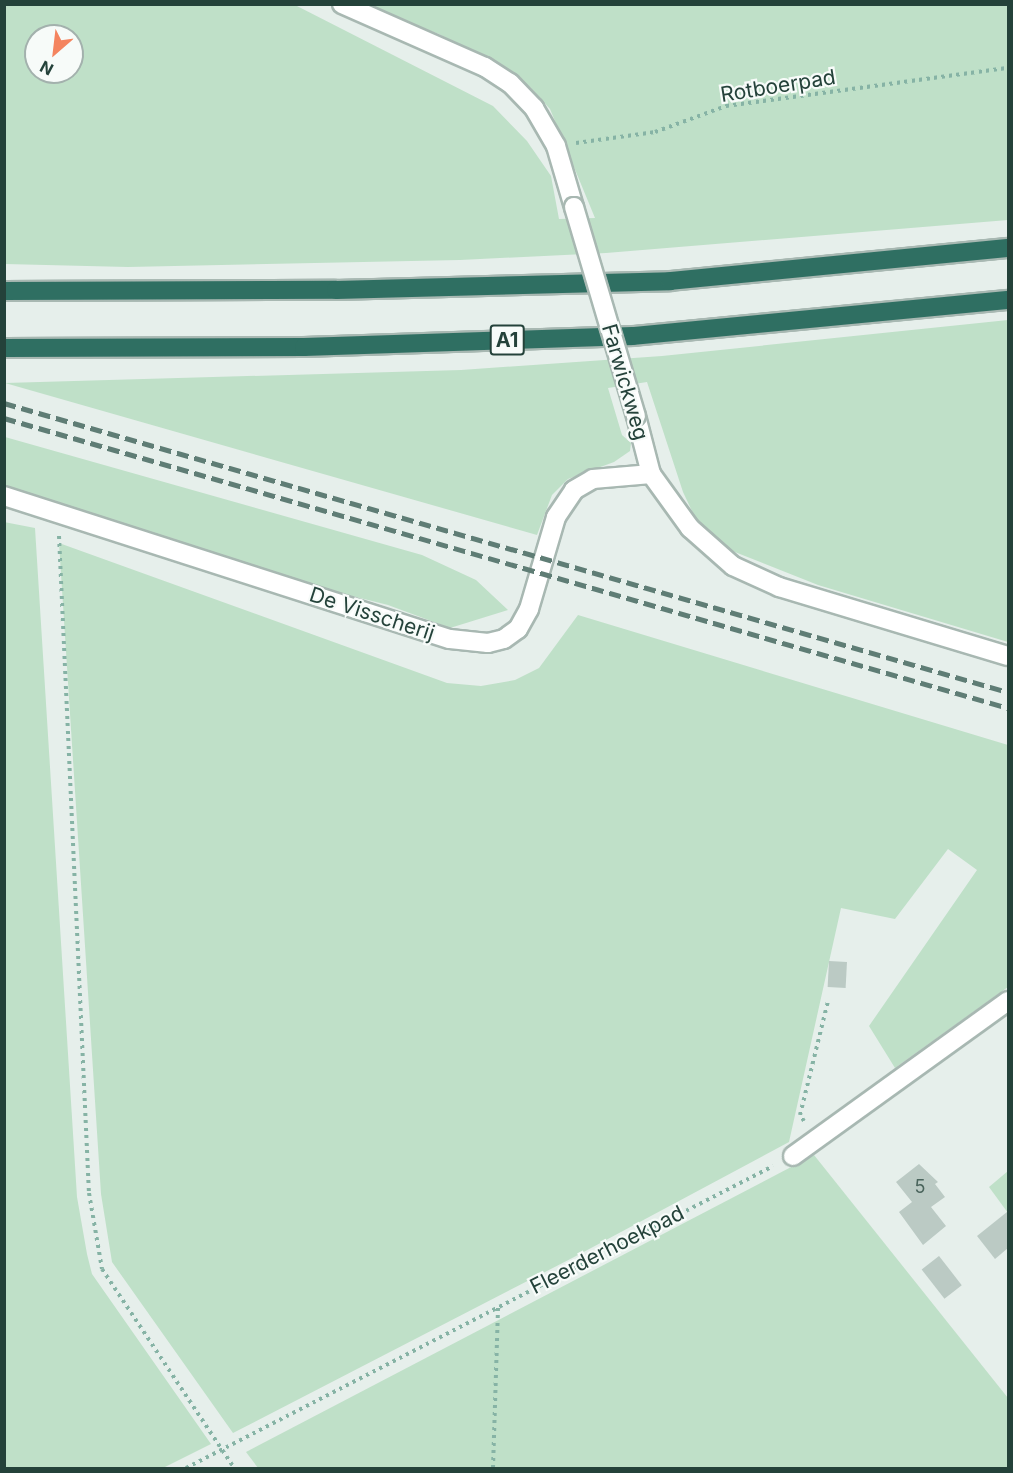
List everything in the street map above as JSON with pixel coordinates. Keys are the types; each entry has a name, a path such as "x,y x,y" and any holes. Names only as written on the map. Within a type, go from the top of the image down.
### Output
{"highway":[{"path":"4,291 336,290 670,281 1008,248"},
{"name":"A1","path":"4,348 304,347 633,336 1008,300"}],"street":[{"name":"Farwickweg","path":"342,4 485,66 510,83 534,108 556,146 651,474 690,528 713,551 754,577 1008,656"},
{"name":"De Visscherij","path":"4,496 450,639 488,643 504,639 518,629 529,609 556,517 574,490 593,479 651,474"},
{"path":"793,1156 1008,1001"}],"path":[{"name":"Rotboerpad","path":"556,146 655,132 726,106 1008,68"},
{"path":"58,514 89,1193 102,1269 234,1468"},
{"path":"814,1140 800,1115 828,1000"},
{"name":"Fleerderhoekpad","path":"186,1468 498,1305 793,1156"},
{"path":"493,1468 498,1305"}],"green space":[{"path":"5,5 295,5 493,106 527,141 551,176 559,219 595,218 550,109 530,87 503,68 439,34 359,5 1008,5 1008,220 606,253 460,260 128,267 5,264"},
{"path":"1008,320 1008,642 818,585 717,545 698,524 683,492 647,382 608,388 622,435 631,443 630,451 614,462 568,479 552,495 537,535 5,383 461,370 662,356"},
{"path":"5,437 422,555 476,580 508,610 450,628 388,605 316,587 66,508 5,487"},
{"path":"4,522 35,528 77,1197 87,1254 92,1274 211,1444 163,1468 5,1468"},
{"path":"59,543 447,683 481,686 515,680 539,668 578,615 1008,745 1008,987 895,1068 869,1026 977,870 948,849 895,919 841,908 789,1142 578,1255 233,1433 112,1262 101,1194"},
{"path":"814,1155 1008,1398 1008,1468 258,1468 246,1452"},
{"path":"1008,1171 1008,1213 989,1187"}],"building":[{"path":"829,961 847,962 846,988 828,987"},
{"path":"919,1164 938,1182 935,1184 945,1197 931,1207 946,1226 923,1245 899,1212 912,1202 896,1182"},
{"path":"1007,1212 1008,1248 995,1259 977,1236"},
{"path":"939,1256 962,1285 944,1299 922,1270"}],"railway":[{"path":"4,403 1008,692"},
{"path":"4,418 1008,708"}]}
